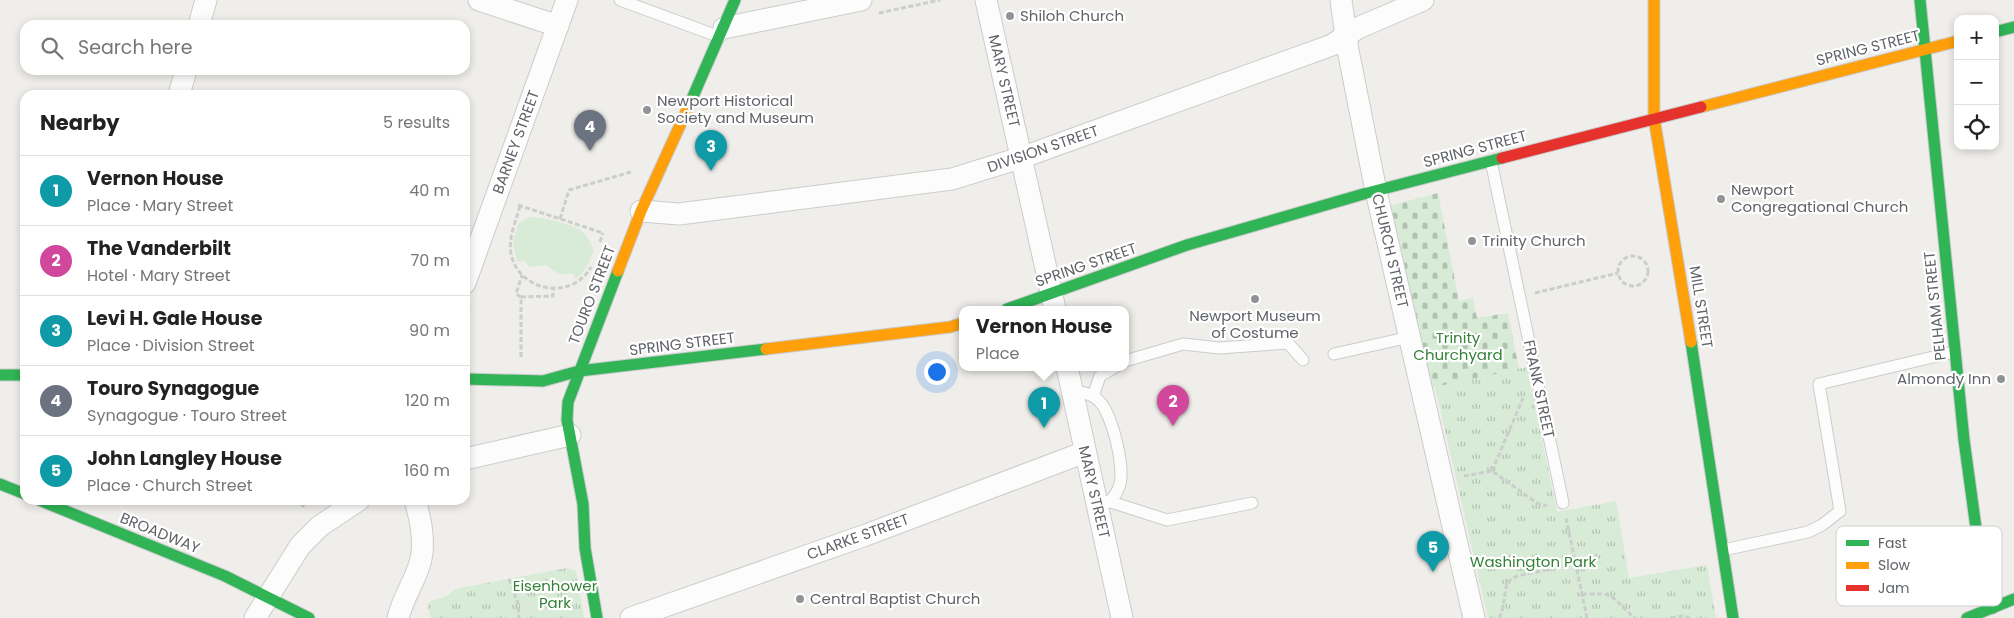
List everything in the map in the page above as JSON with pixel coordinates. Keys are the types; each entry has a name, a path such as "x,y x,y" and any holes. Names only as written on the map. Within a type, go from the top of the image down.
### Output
{"main road":[{"name":"TOURO STREET","path":"597,618 585,548 583,504 570,435 567,407 641,211 735,0"},
{"name":"MILL STREET","path":"1654,0 1654,118 1679,262 1733,618"},
{"name":"PELHAM STREET","path":"1920,0 1954,352 1976,526"},
{"path":"1999,31 2014,27"},
{"name":"SPRING STREET","path":"1024,306 1053,301 1186,246 1376,191 1954,42"},
{"name":"SPRING STREET","path":"470,379 543,381 580,371 950,327 959,324"},
{"path":"0,375 20,375"},
{"path":"0,484 20,492"},
{"name":"BROADWAY","path":"64,505 79,508 245,585 284,608 308,618"},
{"path":"2002,605 2014,600"},
{"path":"1967,618 1998,606"}],"street":[{"path":"200,20 206,0"},
{"path":"479,0 558,26"},
{"name":"BARNEY STREET","path":"470,270 567,0"},
{"path":"722,32 861,0"},
{"name":"MARY STREET","path":"986,0 1053,301"},
{"name":"CHURCH STREET","path":"1341,0 1346,37 1376,191 1474,618"},
{"name":"DIVISION STREET","path":"641,211 679,214 952,179 1021,157 1332,44 1358,28 1423,0"},
{"path":"180,90 185,75"},
{"name":"MARY STREET","path":"1068,371 1085,452 1104,505 1122,618"},
{"path":"470,458 570,435"},
{"name":"CLARKE STREET","path":"631,618 866,535 1085,452"},
{"path":"255,618 300,546 320,526 351,505"},
{"path":"398,618 405,596 422,559 422,534 416,505"}],"lane":[{"path":"620,0 722,32"},
{"name":"FRANK STREET","path":"1491,161 1563,503"},
{"path":"1334,354 1410,337"},
{"path":"1129,360 1183,344 1219,348 1288,343 1303,360"},
{"path":"1723,550 1808,532 1822,526 1840,511 1819,384 1954,352"},
{"path":"1093,396 1100,376 1108,371"},
{"path":"1072,391 1098,399 1105,411 1117,444 1120,485 1104,505 1168,520 1252,503"}],"path":[{"path":"560,219 569,190 632,171"},
{"path":"514,203 609,235"},
{"path":"520,206 510,245 512,257 522,275 533,284 545,288 569,286 580,280 594,260"},
{"path":"597,251 603,233"},
{"path":"1636,255 1646,262 1649,274 1642,284 1630,287 1620,280 1618,273 1617,267 1624,257 1636,255"},
{"path":"1520,297 1618,273"},
{"path":"522,275 516,294 521,297 553,296 553,288"},
{"path":"521,297 521,362"},
{"path":"1492,471 1525,394 1539,391"},
{"path":"1442,480 1492,471 1537,503 1548,506 1563,503 1587,618"},
{"path":"302,505 312,511"},
{"path":"1499,618 1502,612 1507,582 1512,578 1575,564"},
{"path":"508,579 518,602 519,618"},
{"path":"1582,595 1606,594 1613,596 1635,618"},
{"path":"1671,618 1683,616 1690,618"}],"green space":[{"name":"Trinity Churchyard","path":"1438,193 1459,301 1473,298 1477,318 1508,313 1519,369 1431,388 1389,206"},
{"path":"529,217 562,223 575,227 585,234 594,250 587,267 579,276 575,279 573,274 559,274 545,265 530,267 524,261 517,261 513,242 518,224"},
{"name":"Washington Park","path":"1527,367 1557,512 1616,501 1629,578 1707,565 1716,618 1488,618 1435,387"},
{"name":"Eisenhower Park","path":"567,568 576,571 584,618 431,618 427,604 447,596 455,589"}],"traffic: fast":[{"path":"691,101 735,0"},
{"path":"1920,0 1964,440 1976,526"},
{"path":"1999,31 2014,27"},
{"path":"1015,306 1187,245 1367,193 1502,158"},
{"path":"597,618 585,548 583,504 567,420 568,402 618,271"},
{"path":"1691,342 1733,618"},
{"path":"470,379 543,381 579,371 766,349"},
{"path":"0,375 20,375"},
{"path":"0,484 20,492"},
{"path":"51,505 225,576 309,618"},
{"path":"2002,604 2014,599"},
{"path":"1967,618 1997,606"}],"traffic: slow":[{"path":"1654,0 1654,118 1691,342"},
{"path":"1701,107 1954,42"},
{"path":"618,271 641,211 691,101"},
{"path":"766,349 950,327 959,324"}],"traffic: jam":[{"path":"1502,158 1701,107"}],"place":[{"name":"Shiloh Church","path":"1010,16"},
{"name":"Newport Historical Society and Museum","path":"647,110"},
{"name":"Touro Synagogue","path":"590,151"},
{"name":"Levi H. Gale House","path":"711,171"},
{"name":"Newport Congregational Church","path":"1721,199"},
{"name":"Trinity Church","path":"1472,241"},
{"name":"Newport Museum of Costume","path":"1255,299"},
{"name":"Almondy Inn","path":"2001,379"},
{"name":"The Vanderbilt","path":"1173,426"},
{"name":"Vernon House","path":"1044,428"},
{"name":"John Langley House","path":"1433,572"},
{"name":"Central Baptist Church","path":"800,599"}]}
